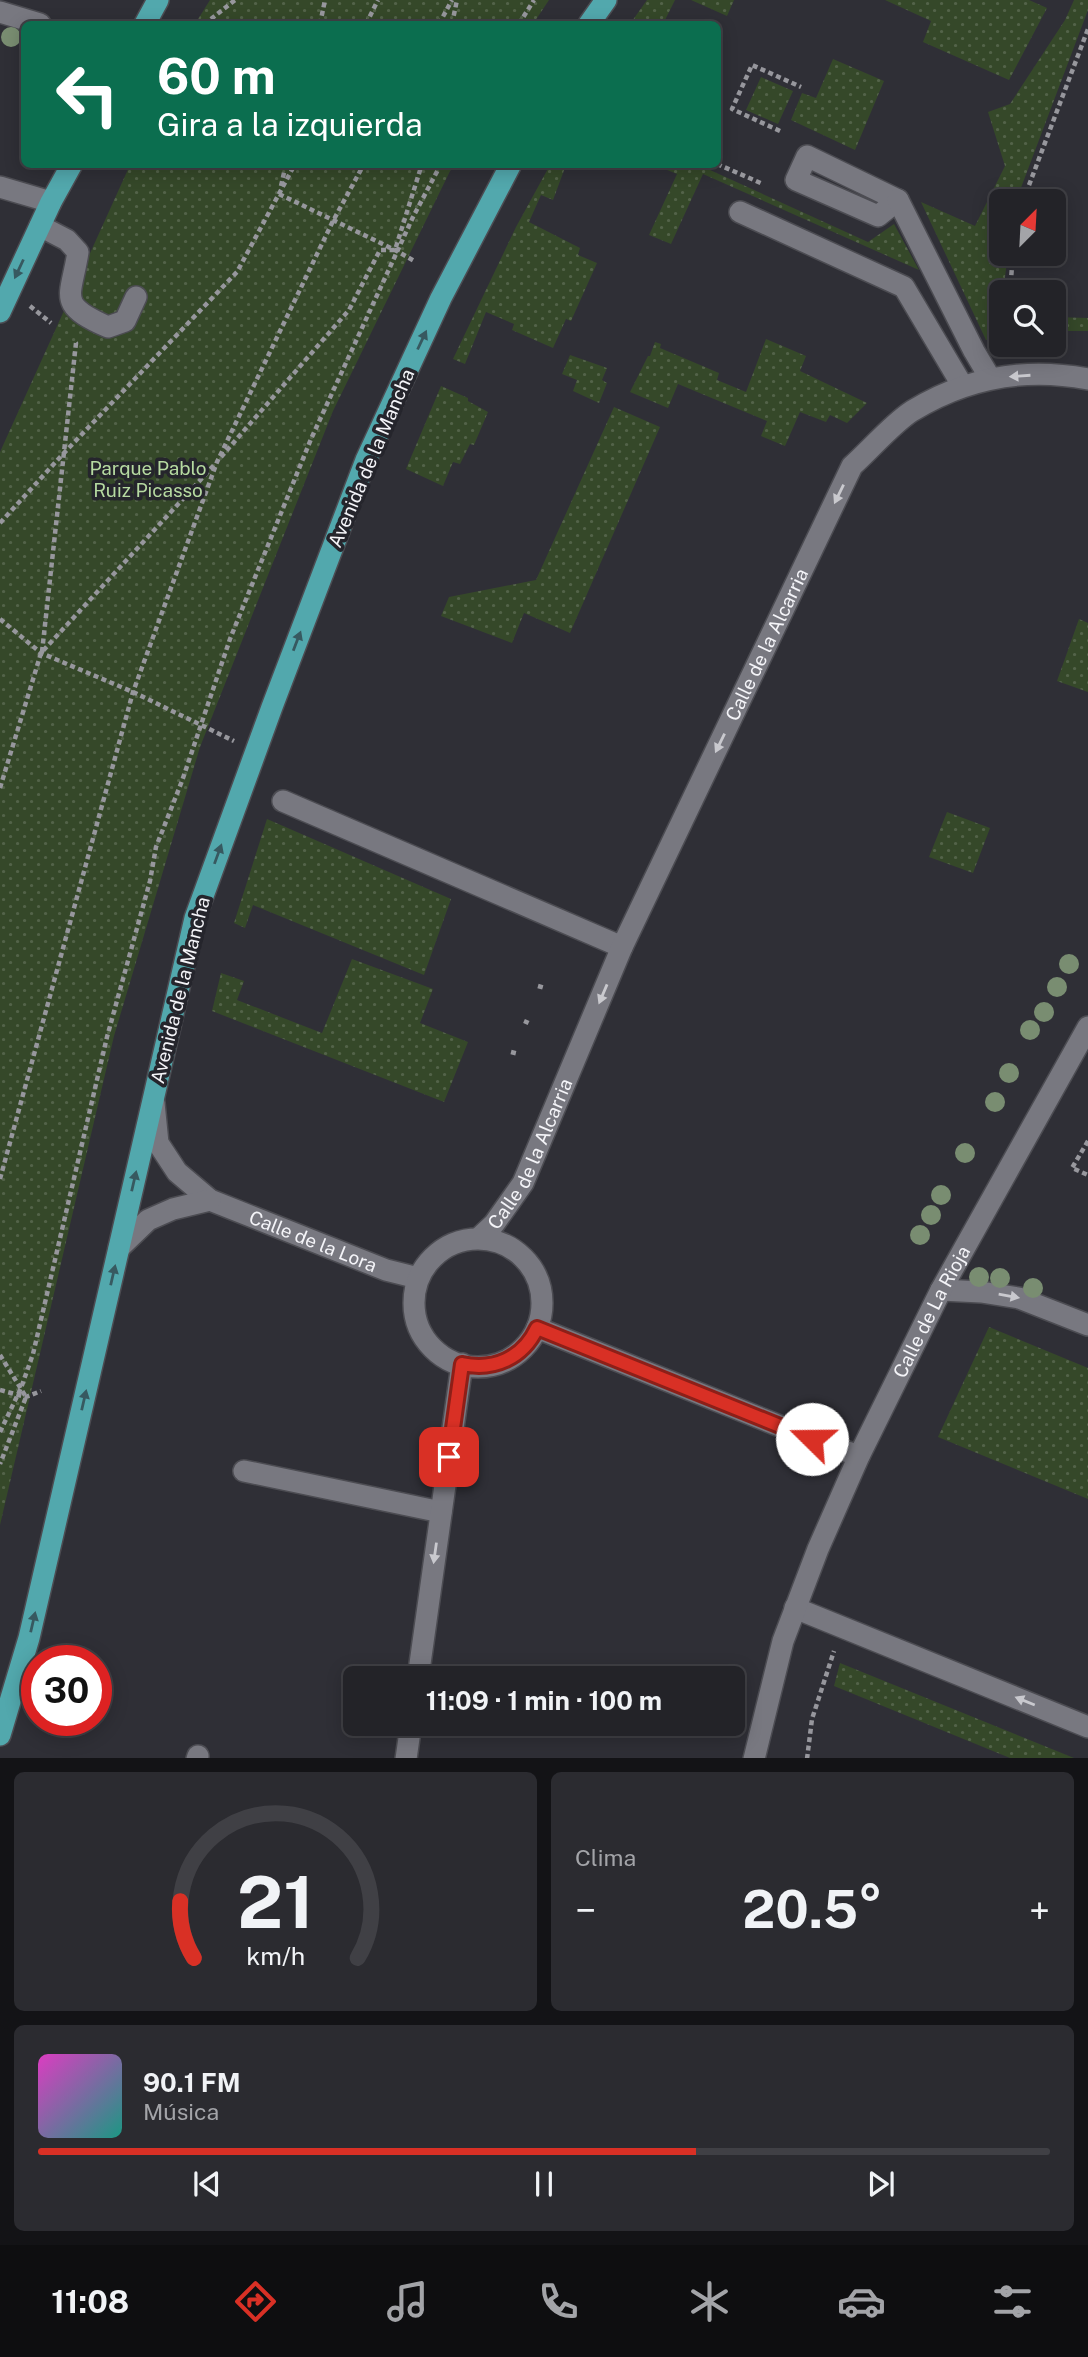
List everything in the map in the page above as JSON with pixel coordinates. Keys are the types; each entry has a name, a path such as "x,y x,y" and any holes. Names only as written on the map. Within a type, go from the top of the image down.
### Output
{"main road":[{"path":"147,21 158,0"},
{"path":"591,21 606,0"},
{"path":"0,313 51,202 70,168"},
{"name":"Avenida de la Mancha","path":"0,1735 29,1638 195,918 276,694 366,460 441,298 509,168"}],"street":[{"path":"0,12 30,21"},
{"path":"0,187 51,202"},
{"path":"898,200 990,378"},
{"path":"740,212 904,287 962,386"},
{"path":"40,226 67,240 78,252 75,274 69,288 73,307 88,318 108,327 125,321 136,297"},
{"name":"Calle de la Alcarria","path":"479,1238 494,1224 523,1183 622,947 852,466 910,412 962,386 990,378 1060,374 1088,379"},
{"path":"284,801 622,947"},
{"name":"Calle de La Rioja","path":"754,1758 775,1667 795,1608 859,1456 941,1290 1088,1027"},
{"name":"Calle de la Lora","path":"153,1100 158,1143 177,1172 210,1200 386,1270 418,1278"},
{"path":"119,1248 148,1220 173,1209 210,1200"},
{"path":"479,1238 498,1241 515,1250 530,1264 539,1281 543,1300 541,1320 526,1346 511,1358 482,1367 462,1364 444,1357 423,1336 414,1307 418,1278 428,1262 442,1249 460,1241 479,1238"},
{"path":"941,1290 1019,1298 1088,1325"},
{"path":"537,1328 859,1456"},
{"path":"420,1666 462,1364"},
{"path":"244,1471 441,1513"},
{"path":"795,1608 1088,1727"},
{"path":"407,1758 410,1736"}],"path":[{"path":"209,21 235,0"},
{"path":"321,21 326,0"},
{"path":"368,21 378,0"},
{"path":"441,21 454,0"},
{"path":"452,21 454,0"},
{"path":"521,21 534,0"},
{"path":"1028,189 1088,29"},
{"path":"780,131 732,109 751,65 801,87"},
{"path":"721,166 763,184"},
{"path":"279,194 285,168"},
{"path":"0,523 237,272 293,168"},
{"path":"0,1179 133,692 217,462 361,168"},
{"path":"396,251 421,168"},
{"path":"0,1432 21,1388 33,1354 107,1037 150,881 156,847 182,781 243,605 307,450 396,251 439,168"},
{"path":"279,194 416,262"},
{"path":"41,653 217,462 349,310 380,250 396,251"},
{"path":"10,290 57,328"},
{"path":"0,788 41,653 76,343 66,335"},
{"path":"0,619 41,653 133,692 226,738"},
{"path":"538,986 545,988"},
{"path":"524,1021 531,1024"},
{"path":"511,1052 519,1054"},
{"path":"1088,1141 1072,1168 1088,1175"},
{"path":"0,1355 26,1397"},
{"path":"0,1390 26,1397 41,1391"},
{"path":"0,1464 26,1397"},
{"path":"807,1758 812,1719 842,1627"}],"green space":[{"path":"210,0 549,0 535,21 197,21"},
{"path":"647,0 675,0 664,21 632,21"},
{"path":"691,0 734,0 727,16"},
{"path":"885,0 1029,0 1047,8 1009,80 923,42 931,21"},
{"path":"1074,0 1088,0 1088,10 1021,189 994,189 1005,166 988,112 1010,104 1065,20"},
{"path":"833,59 884,81 855,150 791,120 802,93 816,98"},
{"path":"761,77 793,91 778,124 746,110"},
{"name":"Parque Pablo Ruiz Picasso","path":"129,168 452,168 333,411 200,747 114,1036 0,1525 0,452"},
{"path":"548,168 565,168 553,200 541,195 529,222 580,248 578,255 597,263 571,321 566,319 553,348 512,330 514,324 486,312 465,364 453,359 516,227"},
{"path":"662,168 706,168 868,242 894,224 919,270 703,174 671,244 649,235 677,174"},
{"path":"989,198 989,266 1006,266 1005,280 989,280 989,340 986,340 921,202 975,226"},
{"path":"1066,317 1088,318 1088,331 1066,331"},
{"path":"766,339 806,356 800,371 867,403 847,423 830,415 826,422 800,412 785,446 761,436 767,421 678,384 668,408 630,392 655,342 661,344 660,348 719,373 717,380 746,392"},
{"path":"570,355 607,368 602,380 607,383 599,403 573,391 577,380 562,374"},
{"path":"441,386 468,398 468,401 488,412 474,445 470,444 460,464 453,462 443,486 406,469"},
{"path":"614,407 660,427 570,633 524,613 512,643 441,616 449,597 536,580"},
{"path":"1079,619 1088,623 1088,692 1057,681"},
{"path":"947,812 990,828 973,873 929,857"},
{"path":"267,819 451,899 424,975 253,905 245,928 234,923"},
{"path":"352,959 433,989 420,1023 468,1042 444,1102 212,1011 221,973 244,981 237,1000 322,1033"},
{"path":"989,1327 1088,1368 1088,1499 938,1437"},
{"path":"840,1663 1074,1758 1010,1758 834,1686"}],"route":[{"path":"449,1457 462,1364 482,1367 511,1358 526,1346 537,1328 812,1439"}]}
